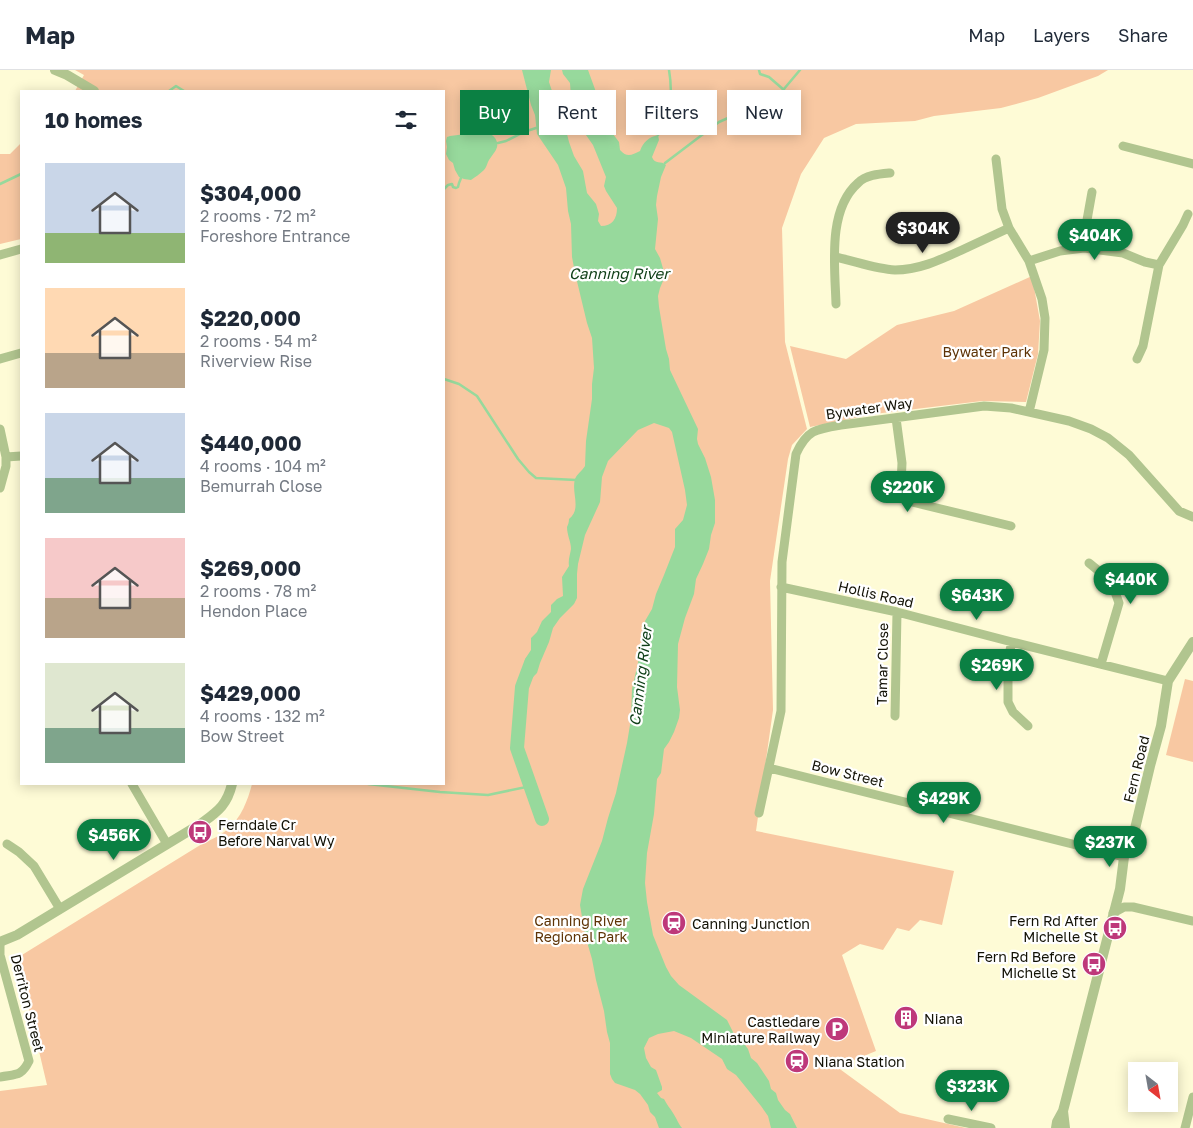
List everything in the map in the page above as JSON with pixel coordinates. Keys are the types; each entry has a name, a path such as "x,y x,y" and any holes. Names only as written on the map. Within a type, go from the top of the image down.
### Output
{"street":[{"path":"56,70 92,90"},
{"path":"1123,146 1193,164"},
{"path":"996,159 1002,209 1009,228 1029,261 1042,299 1045,318 1044,350 1029,412"},
{"path":"836,304 835,234 838,214 846,196 858,182 873,175 890,173"},
{"path":"1084,248 1092,192"},
{"path":"1137,359 1142,346 1159,265 1188,214"},
{"path":"835,257 879,268 894,270 910,269 944,258 1009,228"},
{"path":"1029,261 1060,251 1084,248 1123,253 1159,265"},
{"path":"0,255 20,249"},
{"path":"0,359 20,353"},
{"name":"Bywater Way","path":"759,813 781,711 782,562 796,454 801,443 812,432 822,428 984,406 1011,408 1029,412 1091,429 1108,438 1129,455 1179,511 1193,517"},
{"path":"896,418 902,463 903,495 912,502 1011,526"},
{"path":"0,429 6,457 6,466 0,488"},
{"path":"6,457 20,456"},
{"path":"1088,564 1111,581 1120,603 1101,664"},
{"name":"Hollis Road","path":"782,587 897,612 1168,681"},
{"name":"Tamar Close","path":"895,716 897,612"},
{"path":"1012,642 1008,658 1008,702 1013,712 1028,726"},
{"name":"Fern Road","path":"1065,1128 1064,1111 1120,889 1124,858 1134,833 1161,726 1168,681 1193,642"},
{"name":"Bow Street","path":"769,768 1124,858"},
{"path":"133,785 167,844"},
{"path":"0,942 17,935 202,824 219,810 228,798 232,785"},
{"path":"7,844 34,866 60,909"},
{"path":"1113,913 1124,907 1133,907 1193,921"},
{"name":"Derriton Street","path":"0,942 0,956 29,1062 21,1073 0,1077"},
{"path":"1185,1128 1193,1097"},
{"name":"Fern Road","path":"1056,1128 1057,1122 1064,1111"},
{"path":"948,1119 991,1128"}],"green space":[{"name":"Canning River Regional Park","path":"75,70 1108,70 1098,76 1038,98 1001,108 934,116 915,121 856,124 824,138 801,174 782,228 785,342 807,429 792,445 788,459 770,581 773,710 756,831 954,871 942,925 920,920 909,931 897,928 883,950 860,944 842,955 876,1051 837,1067 900,1113 966,1128 0,1128 0,1091 47,1085 17,958 224,832 233,825 240,814 252,785 445,785 445,90 76,90 84,75"},
{"path":"20,144 20,239 0,244 0,154 10,154"},
{"name":"Bywater Park","path":"1032,276 1040,321 1038,354 1026,402 982,401 874,414 810,427 790,346 846,359 897,325 954,311"},
{"path":"1185,679 1193,681 1193,762 1166,755"}],"water":[{"name":"Canning River","path":"522,70 551,70 549,82 552,90 539,90 539,135 567,135 574,156 583,171 587,193 596,204 599,214 598,221 601,226 608,225 613,221 617,208 606,191 604,186 606,177 593,145 586,135 614,135 619,142 620,150 630,155 640,151 647,140 658,135 659,140 652,157 656,162 666,165 661,177 656,205 658,219 655,249 664,272 658,296 659,307 670,370 698,429 698,444 711,477 715,500 715,523 709,549 696,579 694,594 678,644 677,687 680,710 674,732 664,749 661,773 657,779 654,814 647,853 645,883 647,902 653,935 671,976 679,985 727,1020 737,1040 748,1049 751,1058 757,1063 769,1081 771,1089 776,1093 778,1100 785,1110 790,1114 797,1128 771,1128 768,1116 761,1106 736,1075 727,1069 722,1059 691,1038 674,1031 649,1038 644,1048 646,1058 651,1067 656,1070 662,1087 662,1090 657,1093 664,1099 682,1128 659,1128 655,1117 640,1094 635,1090 615,1083 610,1074 610,1043 580,905 583,889 602,841 616,793 631,719 632,689 645,640 645,621 652,609 675,547 675,529 683,520 687,505 672,432 669,428 654,423 638,430 608,461 602,477 600,502 585,535 578,564 577,598 553,628 537,673 530,680 524,680 525,659 531,650 531,638 537,632 542,621 551,612 551,605 563,596 562,577 569,566 571,549 567,527 576,506 575,479 585,466 594,368 592,338 572,257 571,224 566,188 558,165 537,134 535,115 529,97 529,90 527,90"},
{"name":"Canning River","path":"562,70 588,70 595,90 570,90 570,83"},
{"path":"492,135 497,141 496,149 485,169 471,180 459,177 453,163 446,154 446,141 447,137"}],"waterway":[{"path":"669,70 671,90"},
{"path":"759,70 760,74 769,77 784,90"},
{"path":"665,163 719,122 778,96 800,70"},
{"path":"170,90 176,86 182,90"},
{"path":"498,143 536,128"},
{"path":"0,184 20,174"},
{"path":"445,188 452,184 453,187 458,187 461,178"},
{"path":"445,379 459,384 477,396 518,459 536,478 576,480"},
{"path":"531,663 522,687 517,748 542,819"},
{"path":"377,785 488,795 531,786"}],"place":[{"name":"Ferndale Cr Before Narval Wy","path":"200,832"},
{"name":"Canning Junction","path":"674,923"},
{"name":"Fern Rd After Michelle St","path":"1115,928"},
{"name":"Fern Rd Before Michelle St","path":"1094,964"},
{"name":"Niana","path":"906,1018"},
{"name":"Castledare Miniature Railway","path":"837,1029"},
{"name":"Niana Station","path":"797,1061"}]}
